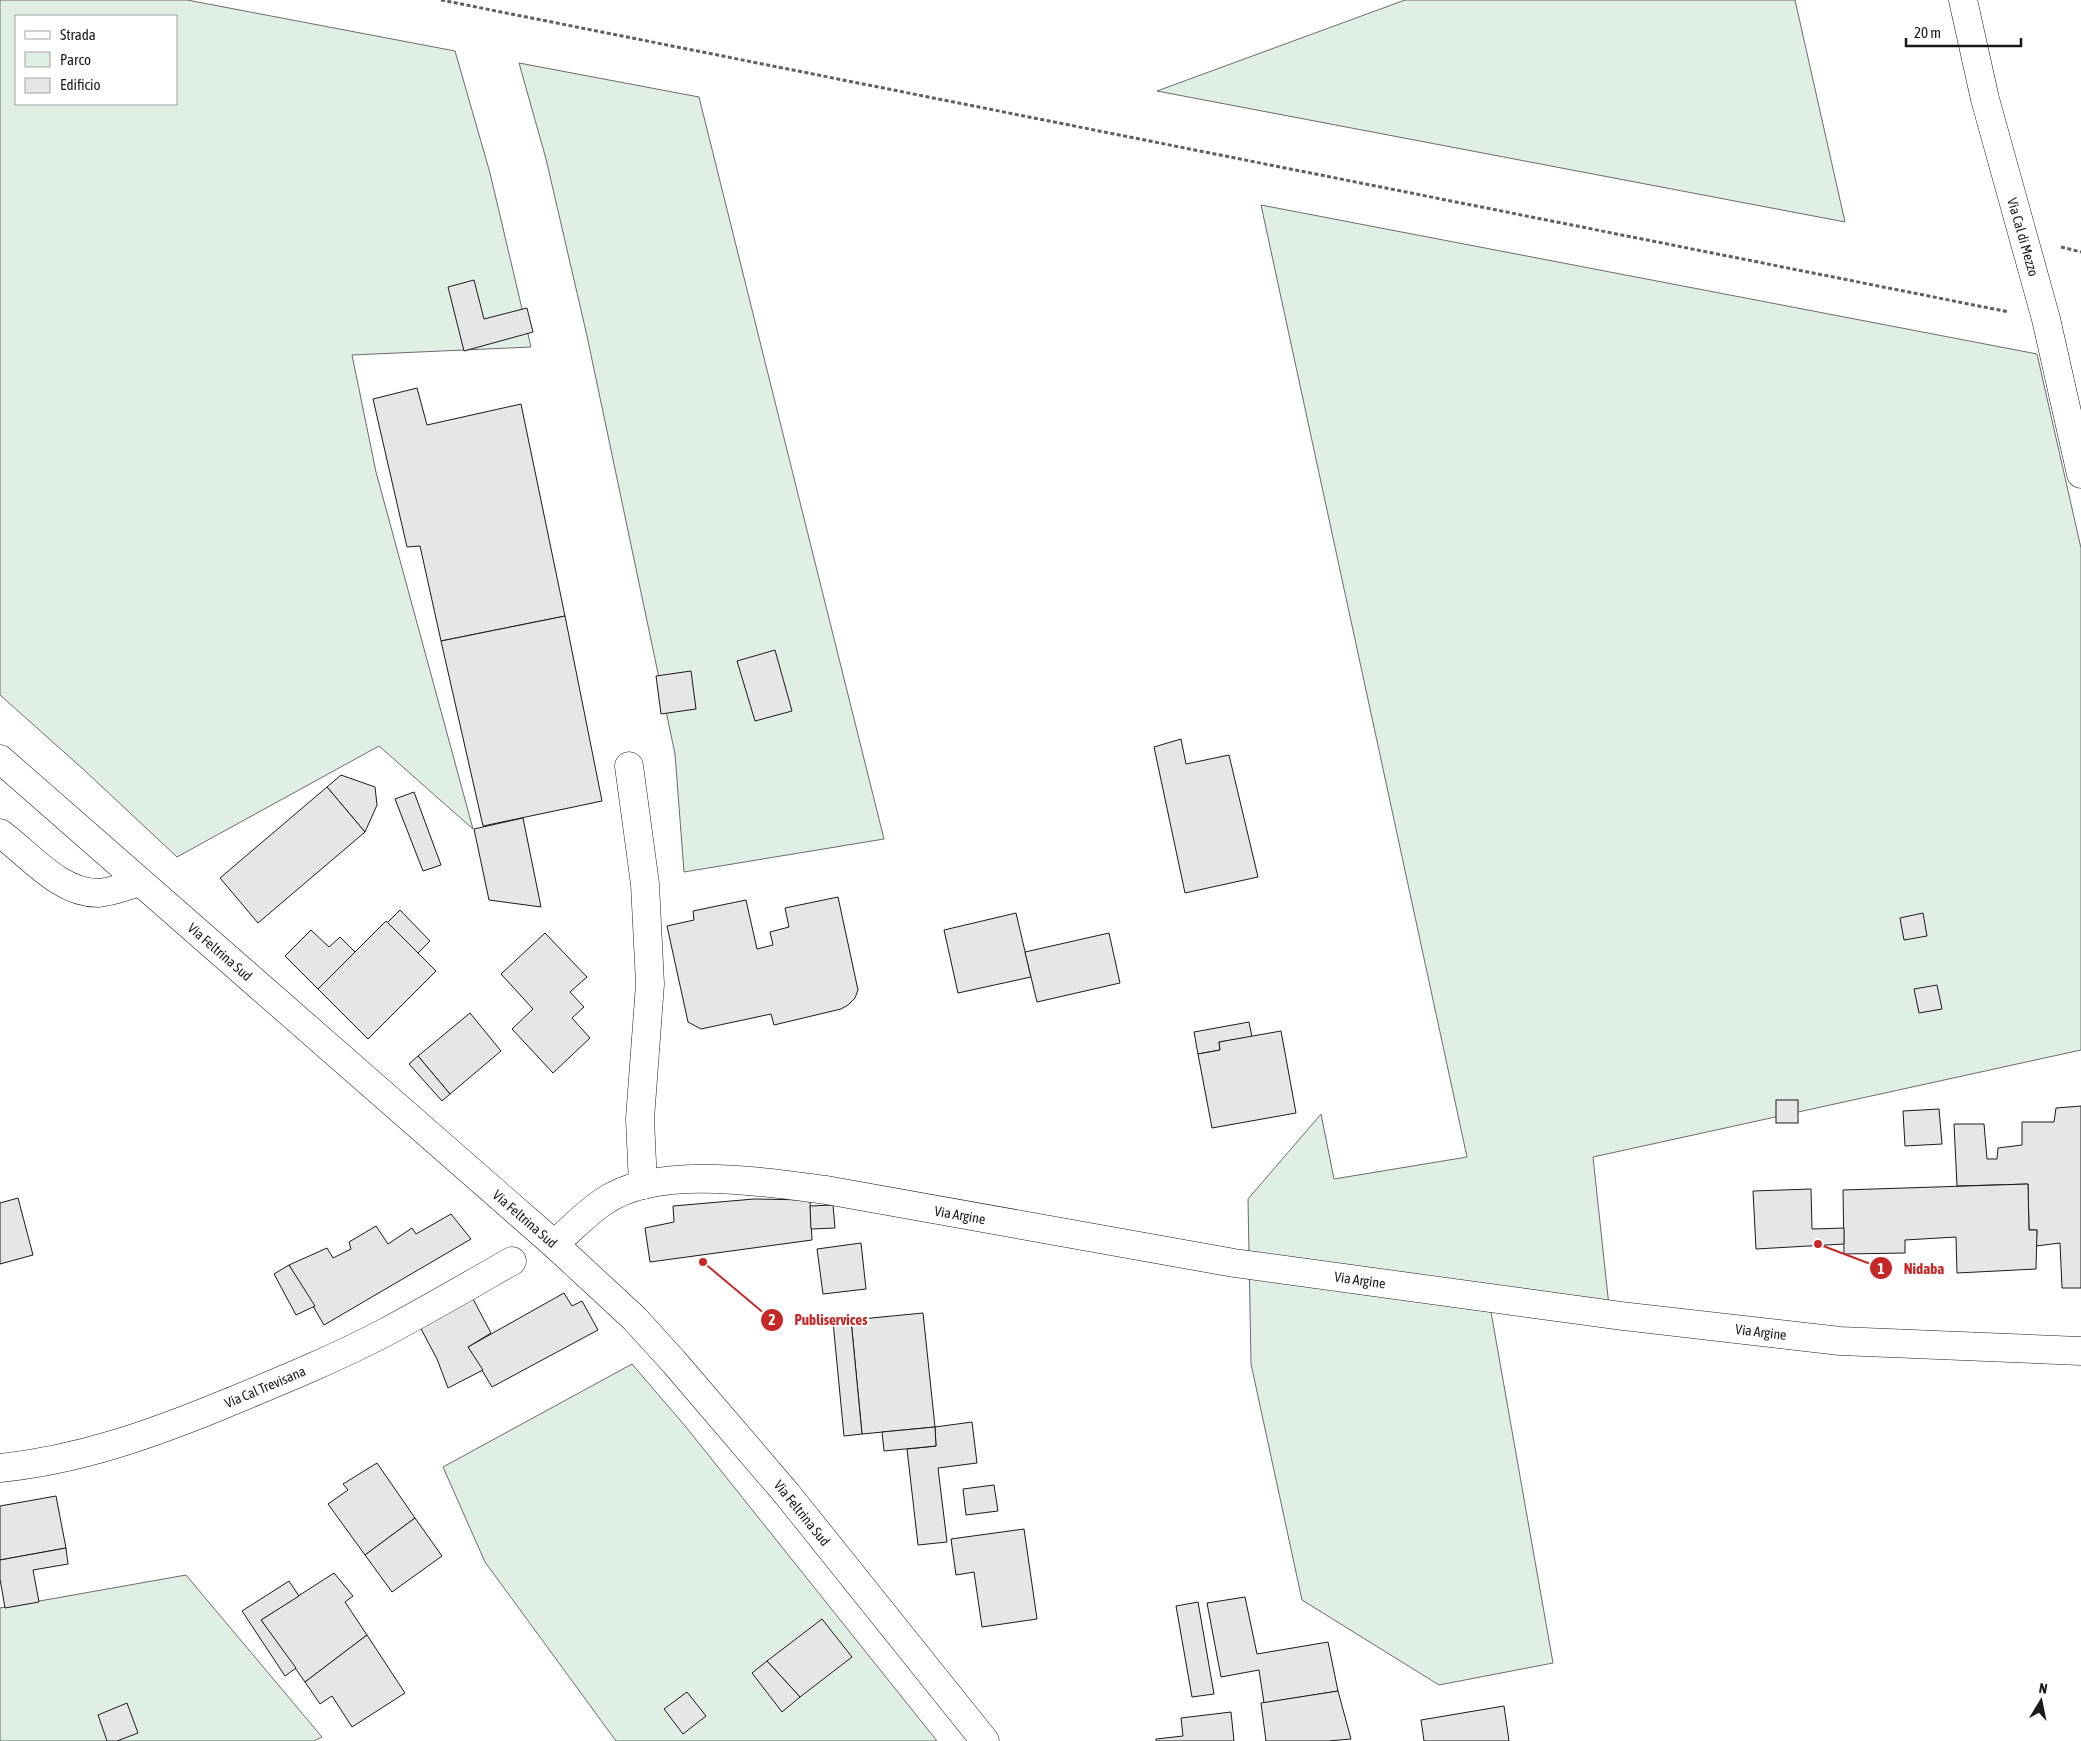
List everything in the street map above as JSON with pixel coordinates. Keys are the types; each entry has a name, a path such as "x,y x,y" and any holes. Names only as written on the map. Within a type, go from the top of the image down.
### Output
{"street":[{"name":"Via Cal di Mezzo","path":"1963,0 1985,100 2046,319 2081,474"},
{"name":"Via Feltrina Sud","path":"0,759 554,1244 635,1319 787,1494 985,1741"},
{"path":"629,766 645,884 650,984 640,1119 643,1185"},
{"path":"0,833 58,880 74,888 99,893 140,882"},
{"name":"Via Argine","path":"554,1244 603,1202 622,1191 672,1180 764,1182 826,1190 1234,1263 1622,1316 1820,1339 1975,1348 2081,1351"},
{"name":"Via Cal Trevisana","path":"0,1468 36,1463 106,1448 195,1416 266,1387 383,1333 512,1260"}],"path":[{"path":"442,0 2046,319"}],"green space":[{"path":"0,0 187,0 455,51 490,173 531,347 352,355 376,472 473,829 379,746 177,857 0,695"},
{"path":"1405,0 1795,0 1845,222 1157,91"},
{"path":"519,63 699,97 884,839 684,872 675,754 587,336 546,159"},
{"path":"1261,205 2037,354 2081,548 2081,1050 1593,1157 1611,1325 1488,1295 1553,1663 1439,1685 1302,1600 1251,1364 1248,1199 1321,1114 1334,1179 1467,1157"},
{"path":"632,1364 686,1427 937,1741 616,1741 485,1562 443,1467"},
{"path":"186,1575 322,1737 314,1741 0,1741 0,1608"}],"building":[{"path":"474,280 484,319 527,308 533,332 464,351 448,287"},
{"path":"417,388 427,425 521,404 565,616 441,641 420,546 407,547 373,399"},
{"path":"565,616 602,801 483,826 441,641"},
{"path":"775,650 792,711 755,721 737,661"},
{"path":"691,671 696,709 661,714 656,676"},
{"path":"1181,739 1186,764 1229,755 1258,877 1185,893 1154,747"},
{"path":"341,775 375,787 377,805 365,832 327,787"},
{"path":"327,787 365,832 258,923 220,878"},
{"path":"414,792 441,865 423,871 395,799"},
{"path":"523,818 541,907 489,900 474,829"},
{"path":"838,897 858,990 855,998 848,1005 841,1009 774,1025 771,1014 701,1029 688,1022 667,926 694,920 693,911 746,900 757,949 773,945 770,932 789,927 785,908"},
{"path":"400,910 430,941 418,953 387,923"},
{"path":"1016,913 1031,977 958,993 944,930"},
{"path":"1923,913 1927,936 1904,940 1900,918"},
{"path":"386,921 436,971 368,1039 318,989"},
{"path":"311,930 329,947 340,937 355,952 318,989 285,956"},
{"path":"545,933 587,977 570,992 584,1007 572,1018 590,1038 553,1073 512,1029 533,1009 501,974"},
{"path":"1109,933 1120,983 1037,1002 1025,952"},
{"path":"1937,985 1942,1009 1919,1013 1914,989"},
{"path":"470,1013 501,1051 450,1094 418,1056"},
{"path":"1249,1022 1252,1037 1219,1042 1220,1050 1198,1054 1194,1032"},
{"path":"1281,1031 1296,1113 1212,1128 1198,1054 1220,1050 1219,1042"},
{"path":"418,1056 450,1094 442,1101 409,1064"},
{"path":"1776,1100 1798,1100 1798,1123 1776,1123"},
{"path":"2081,1106 2081,1288 2062,1288 2060,1243 2036,1246 2037,1230 2029,1230 2028,1184 1957,1186 1954,1124 1984,1124 1987,1159 1997,1159 1998,1148 2022,1145 2022,1122 2054,1122 2056,1108"},
{"path":"1939,1109 1942,1144 1905,1146 1903,1111"},
{"path":"2028,1184 2029,1230 2037,1230 2036,1269 1957,1273 1956,1237 1905,1240 1905,1253 1844,1254 1843,1190"},
{"path":"1811,1189 1812,1229 1844,1228 1844,1244 1756,1249 1753,1191"},
{"path":"18,1198 33,1255 0,1264 0,1203"},
{"path":"754,1199 810,1200 812,1240 650,1262 645,1228 674,1222 673,1206"},
{"path":"833,1205 835,1228 811,1229 810,1206"},
{"path":"451,1214 471,1239 324,1325 289,1265 327,1248 333,1258 351,1249 349,1242 376,1226 388,1244 412,1228 416,1234"},
{"path":"861,1243 866,1289 823,1294 817,1249"},
{"path":"289,1265 315,1306 296,1315 274,1274"},
{"path":"564,1293 572,1306 582,1301 598,1330 492,1387 468,1347"},
{"path":"472,1297 491,1333 468,1347 483,1370 448,1388 437,1359 419,1325"},
{"path":"923,1313 935,1427 862,1434 851,1320"},
{"path":"851,1320 862,1434 844,1436 833,1322"},
{"path":"972,1422 977,1463 938,1468 947,1542 918,1545 907,1449 936,1446 935,1427"},
{"path":"935,1427 936,1446 884,1451 882,1432"},
{"path":"377,1463 415,1518 365,1555 328,1504 348,1490 343,1484"},
{"path":"994,1485 998,1511 966,1515 963,1489"},
{"path":"56,1496 66,1548 0,1560 0,1506"},
{"path":"415,1518 442,1556 392,1592 365,1555"},
{"path":"1024,1529 1037,1619 982,1627 974,1572 956,1575 951,1539"},
{"path":"66,1548 68,1564 33,1570 39,1602 5,1608 0,1579 0,1560"},
{"path":"334,1573 353,1596 345,1602 367,1635 305,1682 261,1620"},
{"path":"289,1581 299,1596 261,1620 296,1668 285,1676 242,1611"},
{"path":"1245,1597 1257,1654 1328,1642 1338,1691 1264,1703 1259,1670 1221,1677 1207,1603"},
{"path":"1198,1602 1214,1694 1192,1697 1176,1606"},
{"path":"822,1619 852,1657 800,1697 767,1661"},
{"path":"367,1635 405,1693 352,1727 332,1696 320,1704 305,1682"},
{"path":"767,1661 800,1697 782,1712 752,1673"},
{"path":"1338,1691 1351,1739 1266,1741 1261,1703"},
{"path":"687,1692 706,1716 683,1734 664,1709"},
{"path":"127,1703 138,1733 117,1741 107,1741 98,1715"},
{"path":"1504,1706 1509,1741 1424,1741 1421,1720"},
{"path":"1231,1712 1234,1741 1156,1741 1156,1739 1183,1736 1181,1718"}],"place":[{"name":"Nidaba","path":"1818,1244"},
{"name":"Publiservices","path":"703,1262"}]}
